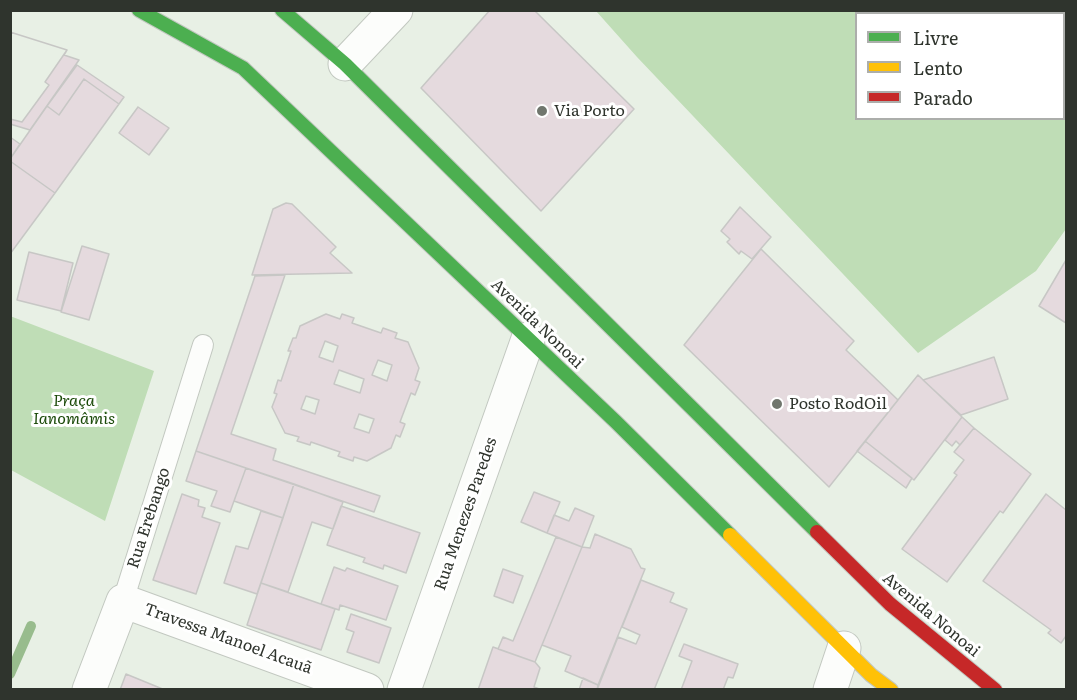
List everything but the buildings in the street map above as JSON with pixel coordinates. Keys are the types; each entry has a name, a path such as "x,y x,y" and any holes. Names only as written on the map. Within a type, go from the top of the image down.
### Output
{"main road":[{"name":"Avenida Nonoai","path":"139,10 243,68 616,422 871,675 891,690"},
{"name":"Avenida Nonoai","path":"282,10 345,64 890,604 995,690"}],"street":[{"path":"345,64 396,10"},
{"name":"Rua Menezes Paredes","path":"404,690 528,339"},
{"name":"Rua Erebango","path":"89,690 123,601"},
{"name":"Travessa Manoel Acauã","path":"123,601 367,690"},
{"path":"830,690 844,648"}],"lane":[{"name":"Rua Erebango","path":"123,601 204,345"}],"green space":[{"path":"596,11 1066,11 1066,229 1036,271 918,353"},
{"name":"Praça Ianomâmis","path":"10,316 154,371 105,521 11,470"}],"waterway":[{"path":"10,674 31,626"}],"traffic: fast":[{"path":"139,10 243,68 616,422 730,535"},
{"path":"282,10 345,64 817,532"}],"traffic: slow":[{"path":"730,535 871,675 891,690"}],"traffic: jam":[{"path":"817,532 890,604 995,690"}],"place":[{"name":"Via Porto","path":"542,111"},
{"name":"Posto RodOil","path":"777,404"}]}
